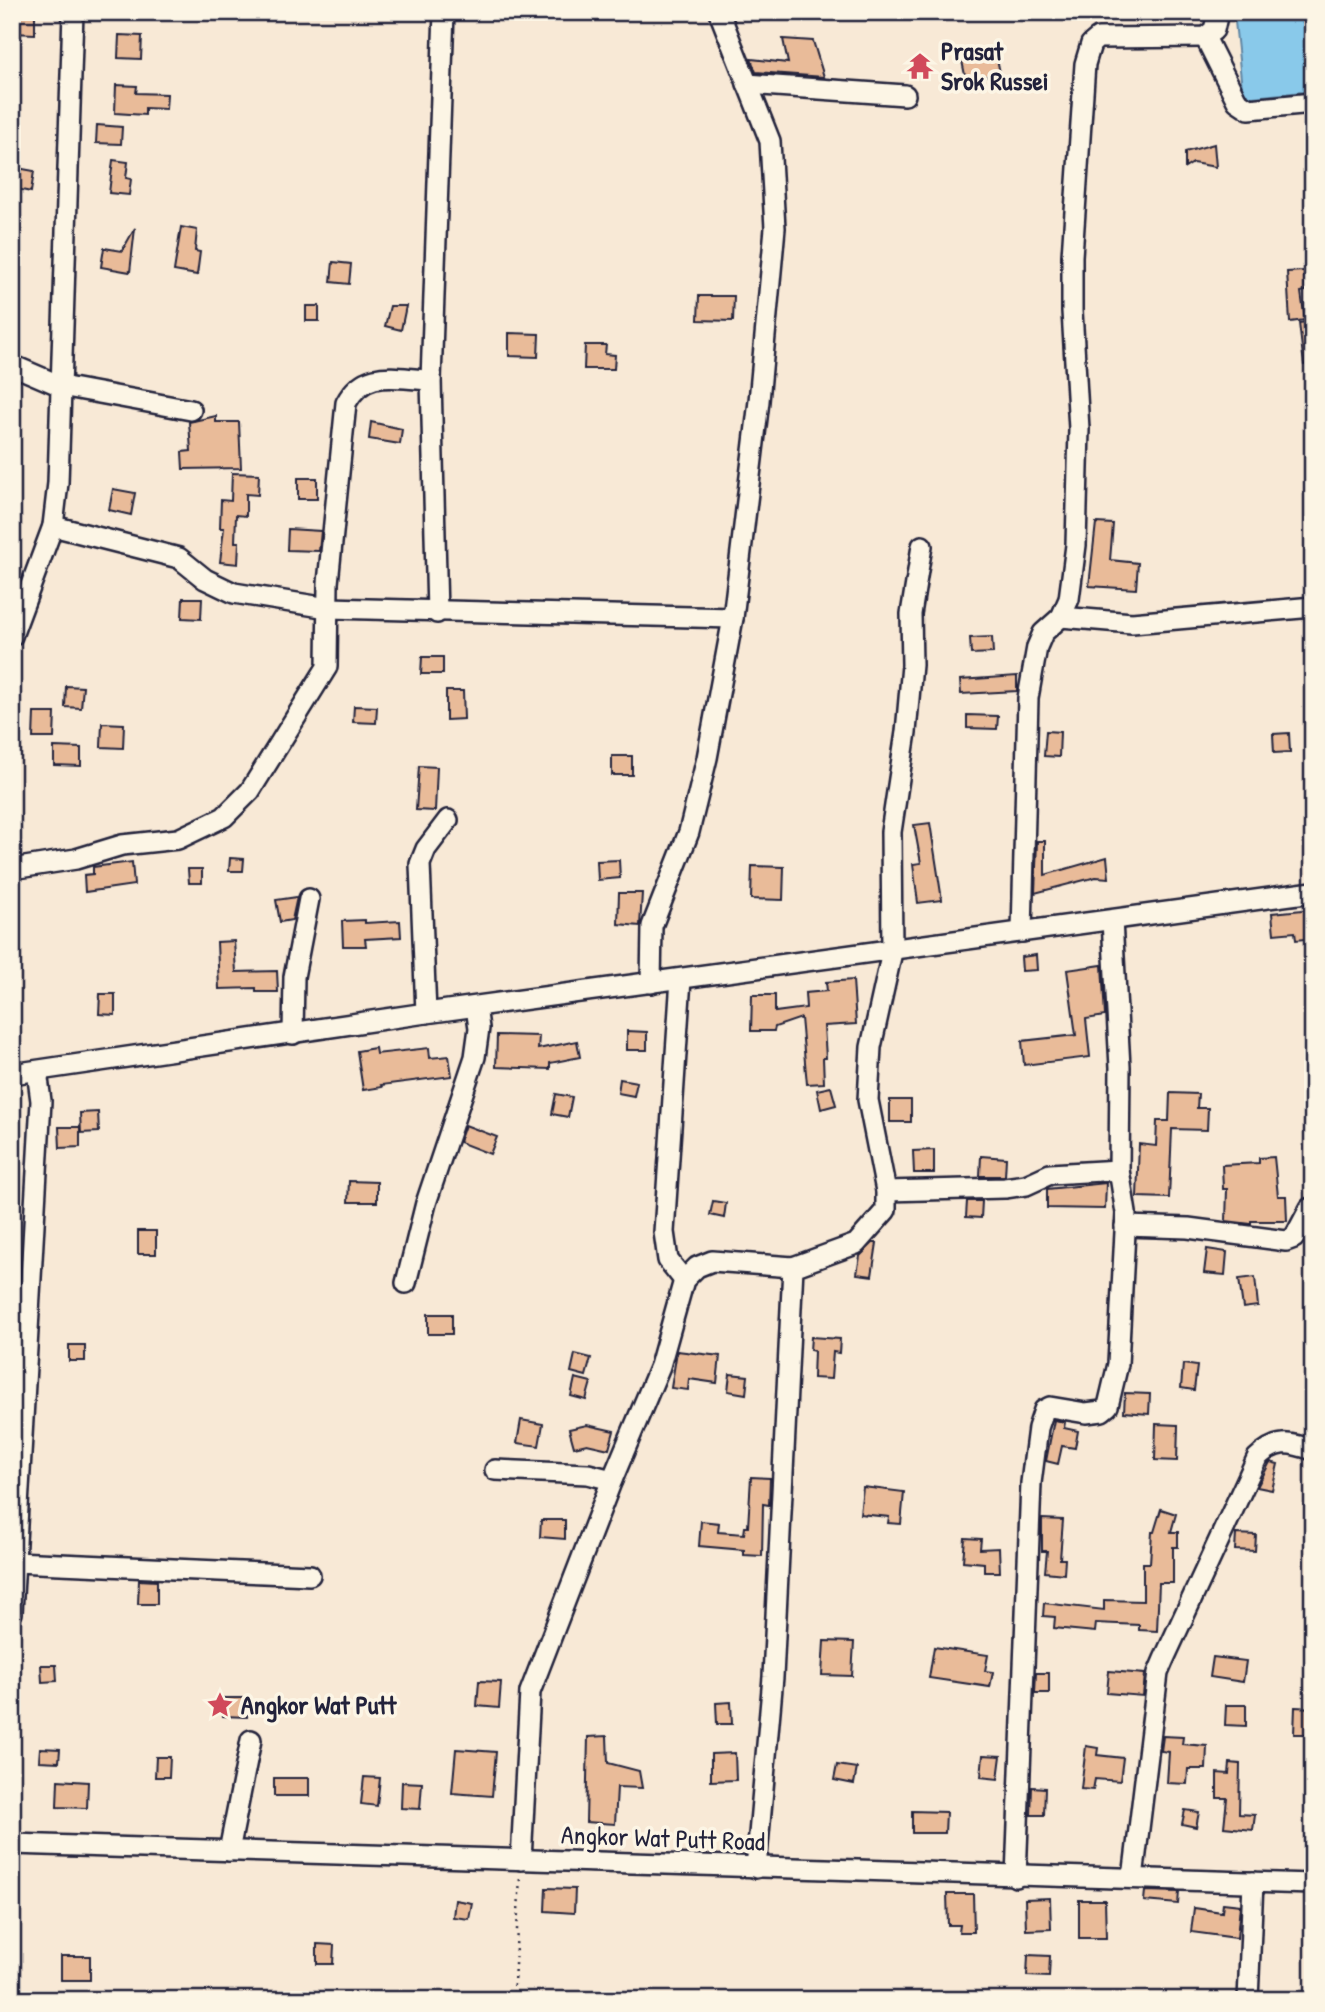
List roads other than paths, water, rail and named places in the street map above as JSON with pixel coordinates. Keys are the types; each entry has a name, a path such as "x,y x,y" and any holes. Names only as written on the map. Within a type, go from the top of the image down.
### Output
{"street":[{"path":"12,636 53,526 58,483 73,12"},
{"path":"437,613 431,380 444,12"},
{"path":"651,983 652,926 690,832 733,618 759,401 775,228 770,141 719,12"},
{"path":"1022,932 1028,698 1032,662 1043,634 1061,617 1069,599 1076,545 1079,429 1072,312 1072,256 1085,64 1091,44 1107,36 1205,37 1214,30 1218,12"},
{"path":"1205,37 1237,101 1249,109 1313,103"},
{"path":"747,84 905,95"},
{"path":"12,365 61,386 191,410"},
{"path":"12,869 76,859 122,845 178,839 230,812 250,791 304,701 323,678 330,652 328,608 346,403 362,381 374,377 431,380"},
{"path":"53,526 179,558 205,579 234,593 328,608 437,613 541,611 733,618"},
{"path":"522,1860 530,1692 612,1480 660,1366 684,1280 697,1267 712,1261 793,1267 856,1244 886,1210 886,1191 868,1100 871,1047 892,952 891,832 906,733 912,665 911,614 922,546"},
{"path":"1061,617 1132,623 1313,607"},
{"path":"426,1013 420,864 426,849 448,820"},
{"path":"12,1074 426,1013 892,952 1313,892"},
{"path":"293,1034 294,977 309,899"},
{"path":"1016,1877 1031,1483 1038,1428 1044,1410 1049,1407 1096,1413 1108,1406 1119,1350 1126,1213 1119,1170 1120,1067 1112,920"},
{"path":"681,979 664,1232 668,1259 684,1280"},
{"path":"406,1283 426,1203 475,1057 479,1028 476,1007"},
{"path":"12,1613 41,1101 37,1070"},
{"path":"886,1191 1005,1188 1026,1185 1050,1174 1119,1170"},
{"path":"1125,1226 1188,1228 1286,1241 1294,1238 1310,1208"},
{"path":"756,1868 773,1677 793,1267"},
{"path":"1133,1878 1158,1673 1164,1658 1257,1458 1276,1443 1289,1442 1313,1450"},
{"path":"495,1470 588,1474 612,1480"},
{"path":"15,1562 310,1575"},
{"path":"229,1851 251,1740"},
{"name":"Angkor Wat Putt Road","path":"12,1844 1016,1877 1313,1884"},
{"path":"1248,2000 1253,1882"}],"water":[{"path":"1234,12 1313,12 1313,91 1243,98"}],"place":[{"name":"Prasat Srok Russei","path":"920,66"},
{"name":"Angkor Wat Putt","path":"220,1705"}]}
